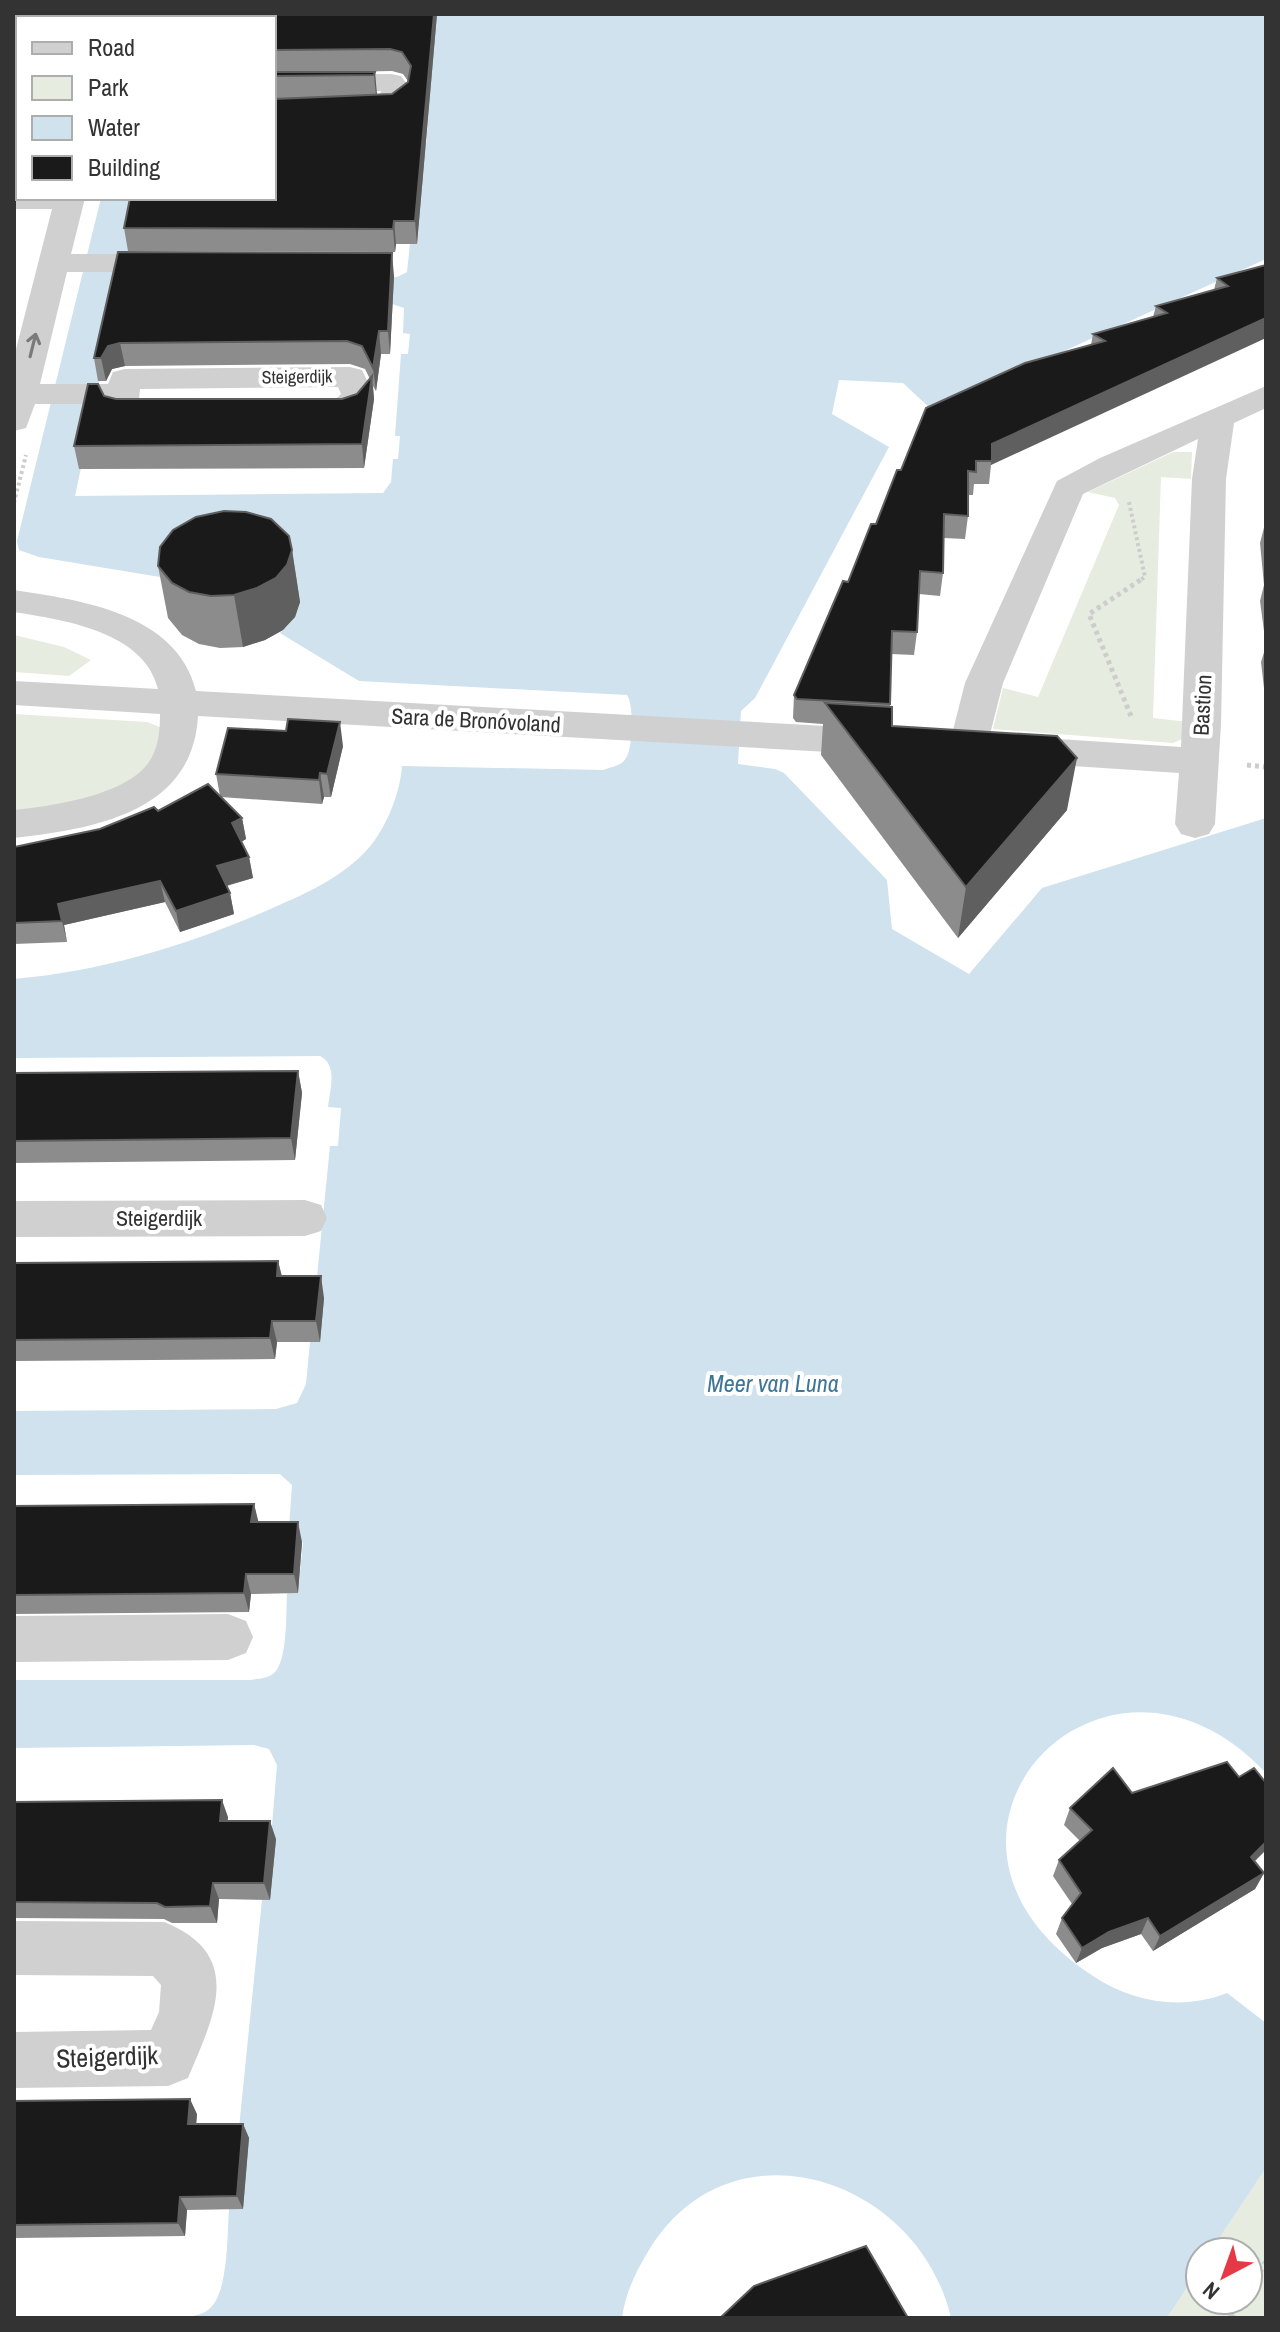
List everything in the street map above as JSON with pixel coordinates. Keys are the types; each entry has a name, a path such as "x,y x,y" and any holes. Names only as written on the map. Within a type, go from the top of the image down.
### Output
{"street":[{"path":"276,83 391,82 396,88 394,102 384,108 276,110"},
{"name":"Steigerdijk","path":"70,200 17,407 122,394"},
{"path":"53,263 198,263"},
{"name":"Steigerdijk","path":"350,377 358,395 345,409 121,409 122,394 125,379 350,377"},
{"path":"942,745 984,683 1069,488 1112,465 1266,396"},
{"name":"Bastion","path":"772,736 1199,761 1209,479 1218,417"},
{"path":"14,601 54,607 97,619 155,649 172,667 180,703 177,744 164,771 138,790 89,811 14,824"},
{"name":"Sara de Bronóvoland","path":"14,693 772,736"},
{"path":"1195,824 1199,761"},
{"name":"Steigerdijk","path":"14,1219 305,1218"},
{"path":"14,1639 228,1637"},
{"name":"Steigerdijk","path":"14,1948 164,1949 190,1974 187,2012 168,2058 14,2060"}],"path":[{"path":"1112,465 1127,491 1145,577 1089,614 1133,720 1133,737 1145,757"}],"green space":[{"path":"1173,452 1192,452 1191,479 1161,477 1153,718 1189,722 1187,737 1173,743 993,729 1003,688 1038,697 1119,505 1115,498 1088,492"},
{"path":"14,635 64,647 91,660 69,676 14,672"},
{"path":"14,714 147,722 162,728 161,751 128,789 14,815"},
{"path":"1266,2168 1266,2318 1167,2318 1184,2292 1184,2316 1264,2316 1264,2236 1221,2236"}],"water":[{"name":"Meer van Luna","path":"146,14 1266,14 1266,259 933,411 903,383 839,380 832,414 889,447 755,698 741,711 738,764 784,773 887,880 892,929 969,974 1042,888 1266,818 1266,1773 1203,1726 1140,1712 1084,1725 1039,1758 1012,1806 1008,1862 1033,1921 1093,1976 1124,1992 1158,2001 1193,2002 1227,1993 1266,2023 1266,2168 1221,2236 1184,2236 1184,2292 1167,2318 951,2318 932,2269 902,2229 863,2199 819,2181 772,2175 726,2184 684,2208 644,2258 628,2291 622,2318 179,2318 200,2314 215,2302 226,2263 229,2209 243,2208 249,2139 238,2138 262,1900 270,1899 277,1765 269,1749 254,1745 14,1748 14,1680 248,1680 270,1676 278,1668 284,1649 287,1593 298,1593 303,1542 288,1542 292,1485 280,1474 14,1475 14,1411 276,1409 297,1403 306,1384 310,1342 320,1342 315,1297 330,1146 338,1146 341,1108 328,1107 331,1071 326,1060 320,1056 14,1058 14,979 80,970 174,946 236,924 318,887 353,864 378,836 394,801 402,766 603,770 619,765 626,758 632,716 627,695 359,681 280,633 298,608 296,588 166,578 39,557 19,550 17,541 101,200 276,200 276,197 426,147 433,52 276,16","holes":["135,220 419,225 417,244 410,244 407,272 397,277 133,277 124,270","392,304 404,308 403,333 410,334 408,354 401,354 395,436 400,436 398,459 393,459 391,482 383,493 75,496 114,313"]}],"building":[{"path":"434,14 415,221 394,221 393,229 124,228 130,200 276,200 276,99 392,94 408,82 411,66 402,52 390,49 276,50 276,16 172,16"},
{"path":"276,72 375,72 374,75 276,76"},
{"path":"118,252 392,253 388,331 379,331 373,368 362,346 347,341 120,343 108,346 101,358 94,358"},
{"path":"1266,265 1266,318 992,444 992,461 976,461 976,472 968,471 968,516 944,514 943,573 920,571 917,632 892,631 890,704 797,699 794,695 843,581 848,582 871,524 876,524 926,408 1025,363 1105,341 1093,334 1167,313 1156,306 1228,286 1217,278"},
{"path":"372,376 362,444 74,446 88,384 98,384 104,396 116,399 342,399 357,394"},
{"path":"224,511 246,512 271,519 289,536 292,550 287,565 276,578 234,595 211,596 189,592 172,583 158,566 160,547 173,530 196,517"},
{"path":"825,703 892,707 892,726 1057,736 1077,758 966,887"},
{"path":"288,719 340,722 327,774 320,773 319,780 216,774 228,728 286,731"},
{"path":"208,784 242,818 232,823 249,857 217,866 230,893 176,911 160,881 58,904 62,921 14,923 14,847 100,829 154,807 158,811"},
{"path":"298,1071 291,1138 14,1141 14,1073"},
{"path":"278,1261 277,1276 321,1276 316,1321 272,1321 270,1338 14,1340 14,1263"},
{"path":"254,1504 251,1522 298,1522 294,1574 246,1574 244,1593 14,1595 14,1506"},
{"path":"1227,1762 1239,1777 1254,1768 1266,1783 1266,1842 1251,1857 1264,1873 1160,1936 1148,1918 1109,1932 1082,1948 1062,1918 1081,1893 1059,1860 1092,1830 1070,1808 1113,1768 1132,1793"},
{"path":"222,1800 220,1821 270,1821 264,1883 213,1883 210,1906 14,1902 14,1802"},
{"path":"190,2099 188,2124 243,2124 237,2196 180,2197 178,2223 14,2225 14,2101"},
{"path":"866,2246 908,2318 720,2318 754,2286"}]}
